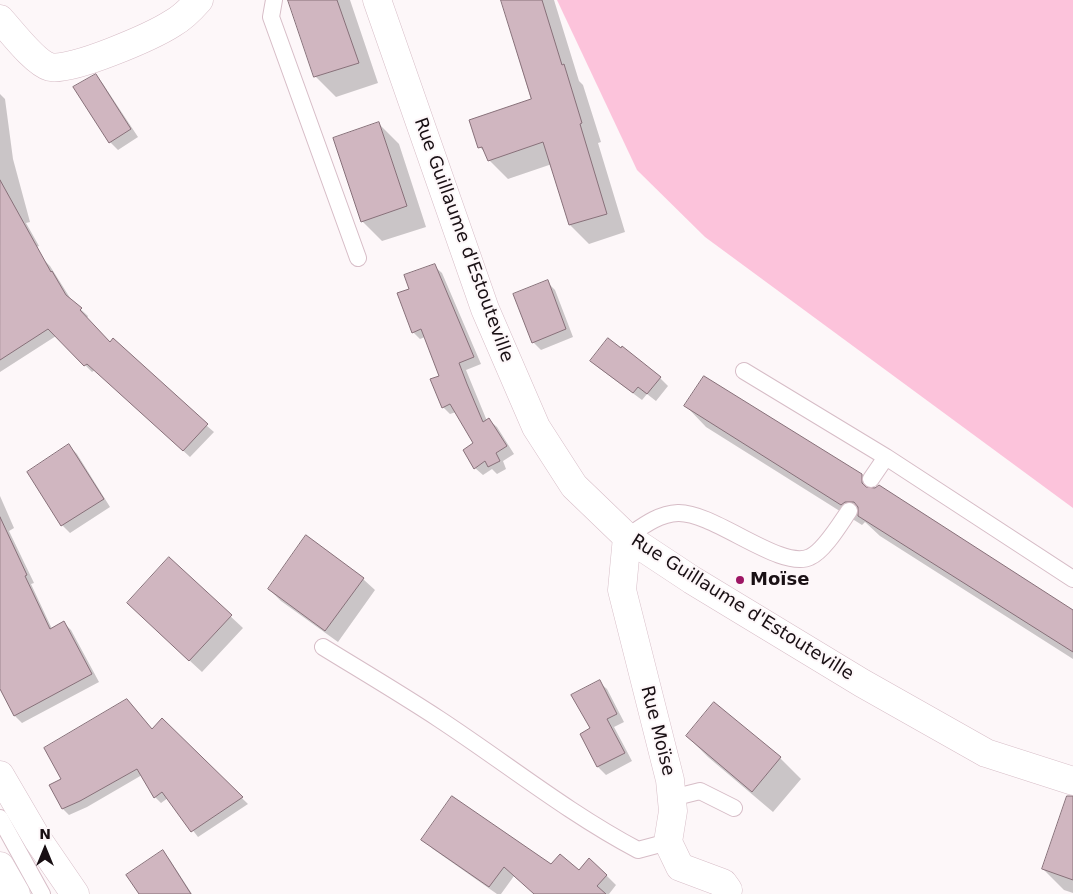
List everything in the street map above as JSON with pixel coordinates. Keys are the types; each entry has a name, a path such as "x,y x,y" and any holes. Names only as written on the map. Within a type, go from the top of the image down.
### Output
{"street":[{"path":"0,19 33,56 49,67 65,66 115,51 174,23 198,0"},
{"name":"Rue Guillaume d'Estouteville","path":"377,0 485,309 536,428 574,486 627,536 692,580 862,683 986,753 1073,781"},
{"name":"Rue Moïse","path":"627,536 622,590 670,780 673,811 668,842"},
{"path":"0,775 38,840 74,894"},
{"path":"668,842 680,867 723,883 728,890 727,894"},
{"path":"0,866 16,894"}],"lane":[{"path":"274,0 271,17 358,258"},
{"path":"744,371 886,457 1073,578"},
{"path":"870,479 886,457"},
{"path":"627,536 654,518 678,513 701,517 788,559 809,558 826,543 849,510"},
{"path":"323,646 439,719 566,808 606,833 638,850 668,842"},
{"path":"672,798 700,791 734,808"},
{"path":"0,818 42,894"}],"shaded area":[{"path":"557,0 1073,0 1073,508 705,237 637,170"}],"building":[{"path":"288,0 337,0 359,63 314,77"},
{"path":"501,0 542,0 582,123 580,124 607,214 569,225 543,142 488,161 482,147 478,148 469,120 531,99"},
{"path":"96,74 131,129 109,143 73,87"},
{"path":"379,122 407,206 361,222 333,138"},
{"path":"0,180 51,272 66,295 82,308 80,310 110,342 113,338 208,424 183,451 87,364 84,366 48,329 0,360"},
{"path":"435,264 474,357 459,363 467,384 483,422 489,418 507,446 496,453 500,461 488,467 485,461 474,469 463,450 473,443 450,404 442,408 430,379 439,376 421,329 412,333 397,293 409,289 404,275"},
{"path":"548,280 566,329 532,343 513,294"},
{"path":"608,338 621,348 622,346 661,377 647,394 638,387 633,393 590,361"},
{"path":"704,376 862,474 862,483 866,487 875,488 879,485 1073,610 1073,652 858,516 858,507 854,502 845,502 841,505 684,406"},
{"path":"69,444 104,499 61,526 27,472"},
{"path":"0,517 50,629 64,621 92,674 14,716 0,689"},
{"path":"306,535 364,578 325,631 268,589"},
{"path":"169,557 232,615 189,661 127,603"},
{"path":"600,680 617,714 607,719 625,753 597,767 580,734 590,728 571,695"},
{"path":"127,699 152,729 162,718 243,797 191,832 162,792 154,798 137,769 62,809 49,785 61,779 44,748"},
{"path":"714,702 781,757 752,792 686,736"},
{"path":"452,796 551,864 560,854 579,870 589,858 607,875 597,886 606,894 534,894 504,867 489,887 421,840"},
{"path":"1067,796 1073,796 1073,880 1042,869"},
{"path":"163,850 191,894 139,894 126,875"}],"place":[{"name":"Moïse","path":"740,580"}]}
